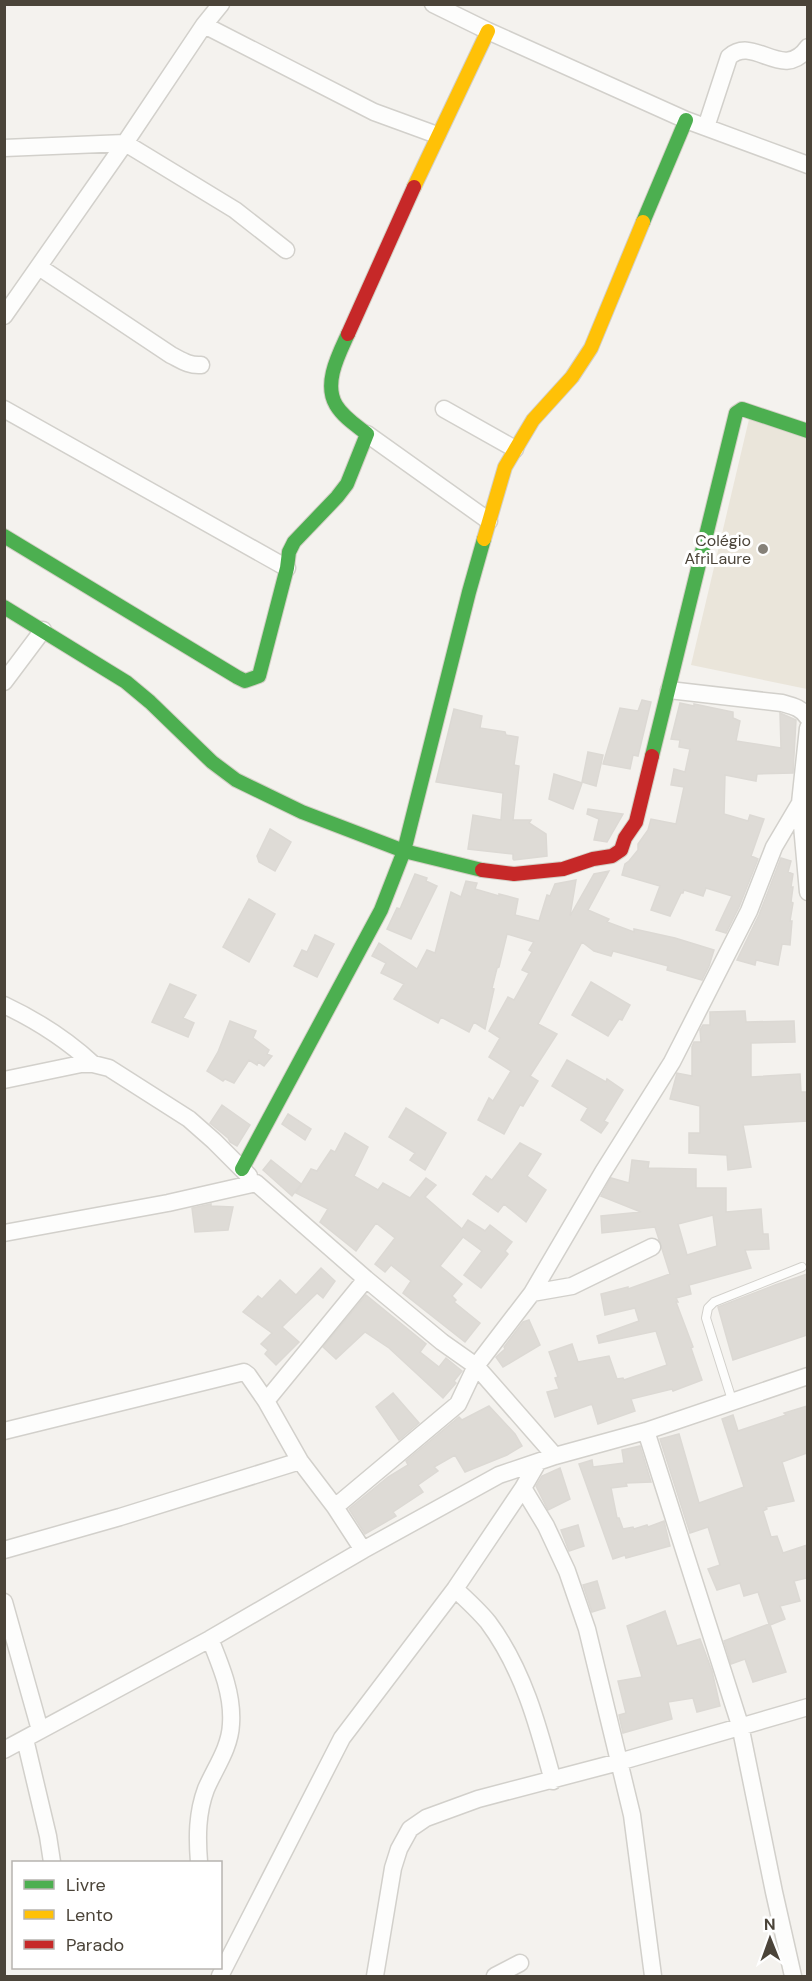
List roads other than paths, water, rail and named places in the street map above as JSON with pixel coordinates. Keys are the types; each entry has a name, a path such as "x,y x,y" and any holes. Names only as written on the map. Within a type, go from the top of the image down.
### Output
{"street":[{"path":"4,316 126,143 204,25 221,4"},
{"path":"433,4 686,120 807,165"},
{"path":"204,25 374,112 437,135"},
{"path":"488,31 437,135 335,363 331,395 333,404 367,434 489,521"},
{"path":"706,127 729,57 736,51 793,61 801,57 807,47"},
{"path":"242,1169 381,910 404,851 469,592 505,467 533,420 572,377 591,348 686,120"},
{"path":"4,148 126,143 235,210 286,250"},
{"path":"39,267 171,355 186,363 201,365"},
{"path":"4,409 287,568"},
{"path":"444,409 515,449"},
{"path":"4,607 126,682 212,762 236,780 302,812 404,851 476,869 514,874 563,869 593,859 612,856 621,850 625,838 636,822 736,413 742,409 807,431"},
{"path":"4,536 245,681 259,676 262,669 290,550 338,497 353,474 367,434"},
{"path":"4,682 43,630"},
{"path":"669,690 782,703 796,707 804,712 807,718"},
{"path":"807,728 800,803 807,892"},
{"path":"335,1507 458,1404 476,1366 532,1293 603,1172 672,1062 749,910 774,847 800,803"},
{"path":"4,1005 43,1024 93,1064"},
{"path":"4,1080 81,1064 93,1064 110,1068 189,1119 256,1183 366,1279 442,1342 476,1366 555,1456"},
{"path":"4,1233 168,1203 256,1183"},
{"path":"532,1293 572,1286 652,1247"},
{"path":"266,1401 366,1279"},
{"path":"4,1431 239,1372 248,1375 266,1401 300,1461 335,1507 363,1550"},
{"path":"4,1750 210,1639 363,1550 499,1475 555,1456 646,1431 807,1376"},
{"path":"646,1431 740,1725 793,1977"},
{"path":"4,1550 300,1461"},
{"path":"220,1977 342,1738 455,1589 538,1462"},
{"path":"523,1488 546,1526 567,1571 587,1629 632,1815 653,1977"},
{"path":"455,1589 488,1622 520,1678 535,1715 553,1780"},
{"path":"6,1610 40,1730"},
{"path":"199,1861 198,1817 206,1791 226,1747 231,1727 228,1689 210,1639"},
{"path":"375,1977 393,1868 399,1849 410,1829 426,1818 478,1799 619,1762 807,1707"},
{"path":"25,1739 52,1861"},
{"path":"495,1977 520,1963"}],"lane":[{"path":"732,1400 706,1318 708,1308 714,1302 802,1267"}],"place":[{"name":"Colégio AfriLaure","path":"763,549"}]}
